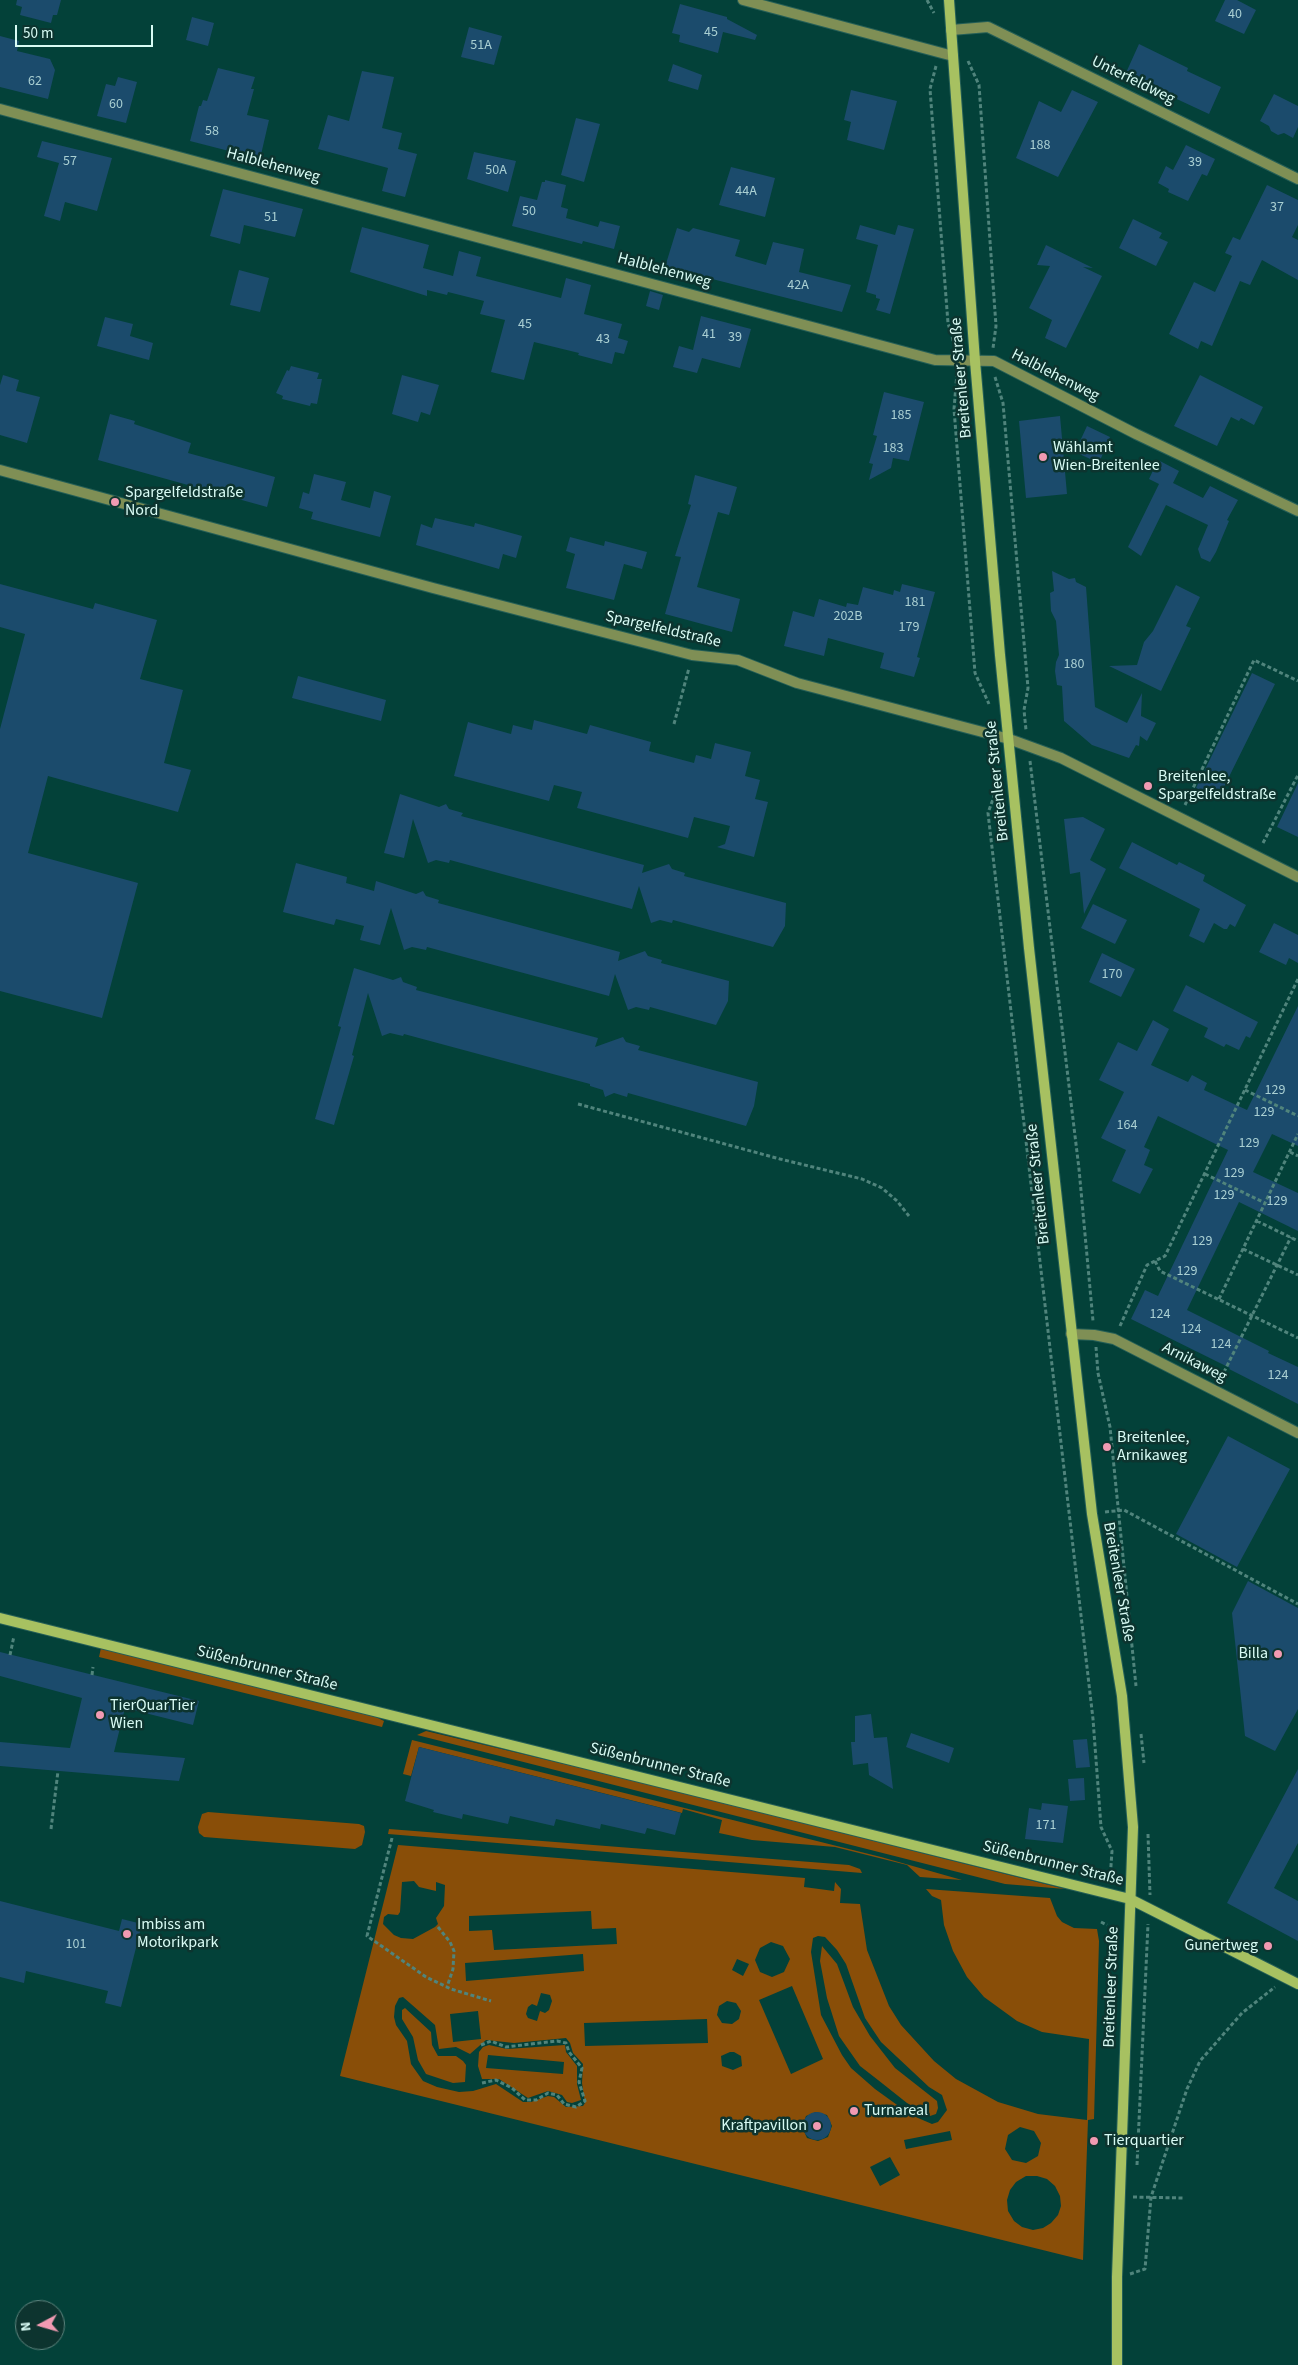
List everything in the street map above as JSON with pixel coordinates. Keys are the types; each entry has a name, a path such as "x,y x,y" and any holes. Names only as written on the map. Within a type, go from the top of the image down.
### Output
{"main road":[{"name":"Breitenleer Straße","path":"949,0 975,361 1029,948 1092,1514 1122,1696 1133,1827 1117,2277 1117,2365"},
{"name":"Süßenbrunner Straße","path":"0,1618 1130,1898 1298,1984"}],"street":[{"path":"743,0 953,56"},
{"name":"Unterfeldweg","path":"951,30 988,27 1298,179"},
{"name":"Halblehenweg","path":"0,109 935,360 994,361 1136,434 1298,512"},
{"name":"Spargelfeldstraße","path":"0,470 424,585 692,655 738,660 756,665 796,683 1009,739 1061,758 1298,877"},
{"name":"Arnikaweg","path":"1072,1334 1094,1335 1114,1339 1298,1433"}],"path":[{"path":"927,0 935,16"},
{"path":"967,57 979,85 996,326 993,350"},
{"path":"937,62 930,89 931,105 948,323 955,342 956,353"},
{"path":"957,372 954,410 975,673 989,702"},
{"path":"995,376 1002,403 1028,688 1024,710 1025,720"},
{"path":"674,724 692,655"},
{"path":"1185,805 1254,660 1298,681"},
{"path":"1263,843 1298,775"},
{"path":"1033,781 1079,1169 1092,1317"},
{"path":"997,782 996,795 988,813 1093,1719 1101,1827 1112,1851 1112,1874 1105,1892"},
{"path":"1118,1329 1147,1265 1165,1256 1296,988 1298,980"},
{"path":"1245,1090 1298,1116"},
{"path":"578,1104 780,1159 862,1179 882,1188 897,1201 909,1216"},
{"path":"1219,1300 1298,1134"},
{"path":"1289,1152 1298,1156"},
{"path":"1205,1174 1265,1203"},
{"path":"1256,1221 1298,1241"},
{"path":"1220,1381 1291,1237"},
{"path":"1243,1249 1298,1275"},
{"path":"1155,1261 1160,1271 1298,1338"},
{"path":"1098,1373 1110,1427 1124,1549 1123,1566 1137,1694"},
{"path":"1092,1514 1124,1510 1298,1604"},
{"path":"10,1655 18,1622"},
{"path":"92,1675 94,1667"},
{"path":"1141,1730 1144,1766"},
{"path":"52,1829 58,1771"},
{"path":"1136,2172 1140,2132 1148,1949 1150,1872 1148,1833"},
{"path":"392,1838 367,1936 406,1965 447,1987 491,2001"},
{"path":"1101,1922 1107,1925"},
{"path":"438,1927 450,1942 454,1951 453,1969 447,1987"},
{"path":"1140,1946 1148,1949"},
{"path":"1117,2277 1145,2269 1151,2197 1187,2089 1200,2061 1242,2013 1287,1978"},
{"path":"481,2045 491,2041 506,2047 557,2041 566,2042 570,2052 582,2068 579,2082 585,2101 576,2107 564,2104 557,2095 548,2093 536,2100 525,2100 512,2088 496,2080 482,2083"},
{"path":"1132,2204 1134,2189"},
{"path":"1151,2197 1184,2198"},
{"path":"1130,2265 1130,2274"}],"shaded area":[{"path":"101,1648 376,1717 384,1721 382,1727 99,1657"},
{"path":"426,1731 627,1779 1065,1889 1005,1884 417,1735"},
{"path":"412,1740 881,1857 962,1880 920,1877 907,1865 835,1847 752,1840 719,1833 722,1820 683,1809 682,1813 419,1747 411,1776 403,1774"},
{"path":"208,1812 359,1824 364,1826 365,1832 362,1845 355,1849 204,1837 199,1833 198,1827 202,1814"},
{"path":"389,1829 849,1865 860,1869 862,1873 388,1834"},
{"path":"398,1845 805,1878 804,1887 834,1891 835,1882 841,1889 840,1903 860,1904 867,1950 889,2006 901,2025 934,2061 956,2079 998,2102 1038,2114 1087,2120 1089,2039 1042,2032 1017,2021 984,1997 967,1977 953,1951 944,1925 941,1900 932,1896 926,1889 1050,1898 1057,1916 1062,1922 1074,1928 1097,1929 1099,1941 1094,2119 1088,2120 1083,2260 340,2076","holes":["414,1881 419,1887 436,1891 436,1882 445,1885 444,1906 436,1918 438,1924 435,1927 413,1939 401,1938 394,1935 383,1924 384,1917 388,1914 398,1915 400,1912 402,1882","591,1911 592,1929 616,1928 617,1944 494,1950 492,1930 469,1931 469,1916","818,1936 825,1937 846,1964 865,2018 881,2042 929,2087 942,2095 947,2110 938,2122 932,2124 911,2115 875,2089 851,2068 821,2015 811,1952 813,1938","771,1942 783,1946 790,1959 784,1972 772,1977 760,1972 755,1960 760,1948","583,1954 584,1971 466,1981 465,1963","737,1959 749,1964 743,1976 732,1970","792,1986 823,2059 791,2074 759,2000","541,1993 550,1995 552,2001 549,2010 545,2013 540,2011 537,2021 528,2018 526,2014 528,2007 532,2004 537,2006","403,1997 435,2025 439,2049 456,2047 470,2054 486,2040 514,2043 566,2038 570,2043 573,2053 583,2064 582,2083 585,2103 583,2106 566,2107 554,2097 548,2096 531,2102 523,2102 496,2084 473,2091 459,2092 437,2087 423,2081 411,2064 407,2041 396,2025 394,2017 395,2006 399,1998","727,2001 736,2003 741,2011 739,2019 732,2024 722,2023 717,2015 719,2006","478,2011 481,2039 453,2042 450,2014","707,2019 708,2043 585,2046 584,2023","734,2052 741,2056 742,2066 733,2070 722,2066 721,2056","816,2112 827,2115 832,2126 828,2137 818,2141 807,2138 802,2127 806,2116","1020,2127 1034,2131 1041,2143 1038,2156 1026,2163 1012,2160 1005,2149 1008,2135","950,2131 952,2140 906,2149 904,2140","890,2157 900,2175 880,2186 870,2167","1026,2176 1037,2176 1047,2179 1055,2186 1060,2196 1061,2206 1058,2215 1043,2228 1033,2230 1022,2227 1014,2221 1008,2211 1007,2200 1010,2190 1016,2182"]},
{"path":"822,1946 837,1964 853,2007 870,2036 895,2068 937,2101 938,2108 936,2114 930,2116 907,2103 860,2066 839,2036 827,1998 820,1961"},
{"path":"405,2008 431,2032 432,2045 438,2056 456,2056 463,2061 466,2065 465,2082 453,2083 426,2074 418,2060 413,2037 402,2019 402,2010"},
{"path":"489,2045 507,2049 565,2045 566,2052 577,2066 577,2084 581,2100 572,2103 567,2102 562,2095 548,2091 528,2098 499,2079 482,2079 478,2066 479,2052 483,2047","holes":["488,2055 564,2062 563,2074 486,2068"]}],"building":[{"path":"17,0 61,0 57,15 53,15 51,23 20,15 22,7 16,5"},
{"path":"1225,0 1237,0 1256,10 1244,34 1215,21"},
{"path":"680,4 727,17 727,19 757,35 755,40 723,32 718,53 679,42 680,35 672,33"},
{"path":"192,17 214,23 208,46 186,40"},
{"path":"469,27 502,36 494,65 461,57"},
{"path":"0,36 19,41 17,51 50,59 55,70 48,99 0,87"},
{"path":"1139,44 1188,68 1187,71 1221,87 1209,114 1125,75"},
{"path":"673,64 702,75 698,90 668,81"},
{"path":"218,68 255,77 247,115 269,120 260,159 190,141 199,106 201,106 203,100 207,101"},
{"path":"362,71 394,77 382,128 402,133 398,149 417,154 405,197 382,191 388,168 318,149 328,115 349,121"},
{"path":"118,77 137,82 126,123 97,116 106,84 115,86"},
{"path":"851,90 897,101 884,150 847,140 851,122 844,120"},
{"path":"1072,90 1098,102 1058,177 1016,158 1039,101 1061,112"},
{"path":"1274,94 1298,106 1298,127 1293,138 1284,133 1278,135 1271,131 1269,126 1260,121"},
{"path":"576,118 600,124 584,182 561,175"},
{"path":"42,141 112,158 97,211 65,202 60,221 44,216 59,163 37,157"},
{"path":"1186,145 1215,159 1207,176 1202,174 1188,201 1168,192 1169,189 1158,183 1166,166 1173,170"},
{"path":"474,152 516,161 508,192 467,179"},
{"path":"731,167 775,178 765,217 719,205"},
{"path":"545,180 566,185 561,207 568,209 566,218 598,227 600,221 620,226 614,249 583,241 582,244 512,226 520,196 537,200 542,182 545,182"},
{"path":"1267,185 1298,200 1298,225 1292,237 1298,240 1298,280 1262,260 1250,285 1240,281 1212,346 1201,341 1198,349 1169,334 1194,282 1215,292 1232,256 1225,253 1233,237 1240,240"},
{"path":"223,189 303,209 295,237 244,225 240,244 210,236"},
{"path":"1133,219 1162,233 1159,238 1168,242 1156,266 1119,248"},
{"path":"860,225 895,235 898,225 914,229 890,314 876,310 880,299 876,298 876,295 866,292 878,245 856,239"},
{"path":"362,227 429,245 423,268 453,276 459,251 481,257 476,276 561,298 566,278 591,285 584,314 622,324 618,338 628,341 624,354 615,352 612,364 578,355 579,353 534,342 524,380 491,372 505,320 480,314 484,301 448,292 447,295 427,290 427,296 350,272"},
{"path":"677,228 689,232 693,228 740,240 735,256 766,265 773,242 804,249 799,272 851,285 842,312 665,267"},
{"path":"1046,245 1093,268 1083,267 1102,276 1066,348 1045,338 1052,320 1029,308 1050,266 1037,265"},
{"path":"239,270 269,278 260,312 230,305"},
{"path":"650,291 663,295 659,310 646,306"},
{"path":"701,316 751,329 740,368 702,358 697,373 673,367 679,346 693,350"},
{"path":"105,317 133,324 130,336 153,343 149,360 97,346"},
{"path":"291,366 319,373 317,379 322,379 317,404 311,403 310,406 282,399 283,396 276,393 287,370 289,371"},
{"path":"3,375 19,380 16,391 40,397 27,443 0,435 0,385"},
{"path":"402,375 439,385 430,415 421,412 418,422 392,414"},
{"path":"1200,375 1263,407 1254,425 1241,418 1239,421 1231,417 1217,446 1174,426"},
{"path":"884,392 924,402 909,461 893,458 891,468 869,480 873,464 869,463 877,436 873,435"},
{"path":"110,414 135,421 134,424 191,443 188,453 275,477 267,507 98,460"},
{"name":"Wählamt Wien-Breitenlee","path":"1060,416 1067,494 1026,498 1019,421"},
{"path":"1087,426 1110,437 1099,463 1075,452"},
{"path":"1158,460 1179,471 1173,483 1203,498 1210,486 1238,500 1227,520 1229,521 1210,562 1201,558 1198,549 1208,525 1166,505 1141,556 1128,547 1159,484 1149,479"},
{"path":"314,474 346,482 341,500 370,508 374,491 391,496 380,537 311,519 313,512 299,508 303,492 309,494"},
{"path":"695,475 737,487 729,515 718,512 697,587 740,599 732,632 665,614 681,557 675,556 691,505 688,504"},
{"path":"435,518 474,527 475,523 522,536 516,558 503,554 499,569 416,545 421,524 432,528"},
{"path":"570,537 604,546 605,541 647,552 642,569 624,564 614,600 566,588 575,554 566,551"},
{"path":"1052,571 1069,579 1075,578 1076,582 1086,587 1095,707 1127,723 1142,693 1141,716 1156,723 1147,741 1140,736 1139,746 1136,745 1129,758 1092,745 1064,721 1062,686 1057,685 1055,671 1059,655 1056,621 1051,611 1050,593 1054,591"},
{"path":"0,584 93,609 95,603 157,620 140,679 183,690 164,763 191,770 178,812 48,776 28,853 138,883 102,1018 0,991 0,729 25,634 0,627"},
{"path":"902,584 935,592 917,657 920,658 914,677 880,668 884,653 828,638 824,656 784,646 793,611 814,617 819,599 846,607 847,603 858,605 863,587 893,595 894,590 900,592"},
{"path":"1176,585 1200,597 1186,626 1191,628 1161,691 1109,666 1137,665 1144,642 1153,631"},
{"path":"1252,673 1275,684 1218,799 1196,788"},
{"path":"298,676 386,700 381,721 292,698"},
{"path":"534,720 587,734 590,725 651,742 649,751 694,763 696,755 711,759 715,743 751,752 745,776 760,780 755,799 768,802 754,857 717,847 725,844 730,826 694,817 688,838 577,808 582,792 554,785 549,801 454,776 468,722 511,734 513,725 532,730"},
{"path":"1298,783 1298,837 1277,827"},
{"path":"400,794 439,807 446,804 449,809 463,813 461,816 644,865 642,873 669,864 672,869 685,873 684,876 786,903 785,926 773,947 673,920 672,923 660,920 651,923 639,886 632,909 450,860 449,863 436,860 428,863 413,819 404,858 384,853"},
{"path":"1083,817 1105,829 1090,860 1106,869 1084,914 1080,872 1070,874 1064,819"},
{"path":"1132,842 1177,865 1179,862 1205,875 1203,881 1246,905 1235,927 1230,924 1227,929 1224,929 1214,923 1204,943 1189,936 1200,909 1119,868"},
{"path":"296,863 347,877 346,883 374,891 376,881 416,894 423,891 426,896 439,900 438,903 620,952 618,961 645,951 648,956 662,960 661,963 729,981 728,1001 716,1025 650,1007 649,1010 636,1007 628,1010 615,974 609,996 427,947 426,950 412,947 404,950 391,908 380,945 360,940 364,926 336,919 334,925 283,912"},
{"path":"1093,904 1127,920 1115,944 1081,928"},
{"path":"1274,923 1298,935 1298,963 1289,958 1286,965 1259,952"},
{"path":"1102,953 1135,969 1121,997 1089,982"},
{"path":"354,968 393,980 401,977 403,982 417,987 416,990 598,1038 595,1047 623,1037 626,1042 640,1046 638,1050 758,1082 754,1106 746,1126 628,1093 627,1097 614,1093 605,1097 603,1090 590,1086 590,1084 404,1034 403,1036 390,1033 382,1036 368,993 352,1055 354,1056 334,1125 315,1119 341,1027 338,1026"},
{"path":"1186,985 1258,1022 1250,1038 1246,1036 1239,1050 1226,1044 1224,1047 1204,1037 1208,1028 1173,1011"},
{"path":"1298,1006 1298,1146 1272,1134 1253,1172 1298,1193 1298,1231 1239,1202 1187,1310 1298,1367 1298,1404 1131,1319 1145,1290 1158,1296 1228,1150 1158,1116 1144,1147 1150,1150 1144,1165 1153,1169 1140,1194 1112,1181 1126,1150 1101,1138 1124,1092 1099,1080 1118,1042 1137,1051 1153,1020 1169,1029 1151,1065 1188,1082 1192,1075 1207,1083 1204,1090 1247,1110"},
{"path":"1228,1436 1290,1469 1237,1567 1176,1534"},
{"path":"1248,1581 1298,1608 1298,1709 1275,1751 1245,1736 1232,1613"},
{"name":"TierQuarTier Wien","path":"0,1652 199,1701 193,1725 125,1708 114,1752 185,1758 179,1781 0,1766 0,1742 70,1748 82,1698 0,1676"},
{"path":"871,1714 874,1738 887,1737 893,1789 869,1775 868,1763 853,1765 851,1742 855,1742 855,1716"},
{"path":"911,1733 954,1748 949,1763 906,1747"},
{"path":"1087,1739 1090,1767 1076,1768 1073,1740"},
{"path":"419,1747 681,1813 675,1835 647,1828 645,1834 601,1824 600,1829 556,1819 554,1826 510,1816 508,1824 463,1814 462,1819 433,1812 434,1810 405,1801"},
{"path":"1298,1769 1298,1843 1274,1888 1298,1901 1298,1941 1227,1903"},
{"path":"1084,1778 1085,1800 1070,1801 1068,1779"},
{"path":"1042,1803 1068,1806 1063,1843 1025,1839 1029,1808 1041,1810"},
{"path":"0,1901 119,1931 122,1919 142,1924 121,2007 105,2003 108,1991 26,1971 24,1983 0,1977"},
{"name":"Kraftpavillon","path":"817,2112 827,2116 831,2126 827,2136 817,2140 807,2136 803,2126 807,2116"}],"place":[{"name":"Wählamt Wien-Breitenlee","path":"1043,457"},
{"name":"Spargelfeldstraße Nord","path":"115,502"},
{"name":"Breitenlee, Spargelfeldstraße","path":"1148,786"},
{"name":"Breitenlee, Arnikaweg","path":"1107,1447"},
{"name":"Billa","path":"1278,1654"},
{"name":"TierQuarTier Wien","path":"100,1715"},
{"name":"Imbiss am Motorikpark","path":"127,1934"},
{"name":"Gunertweg","path":"1268,1946"},
{"name":"Turnareal","path":"854,2111"},
{"name":"Kraftpavillon","path":"817,2126"},
{"name":"Tierquartier","path":"1094,2141"}]}
